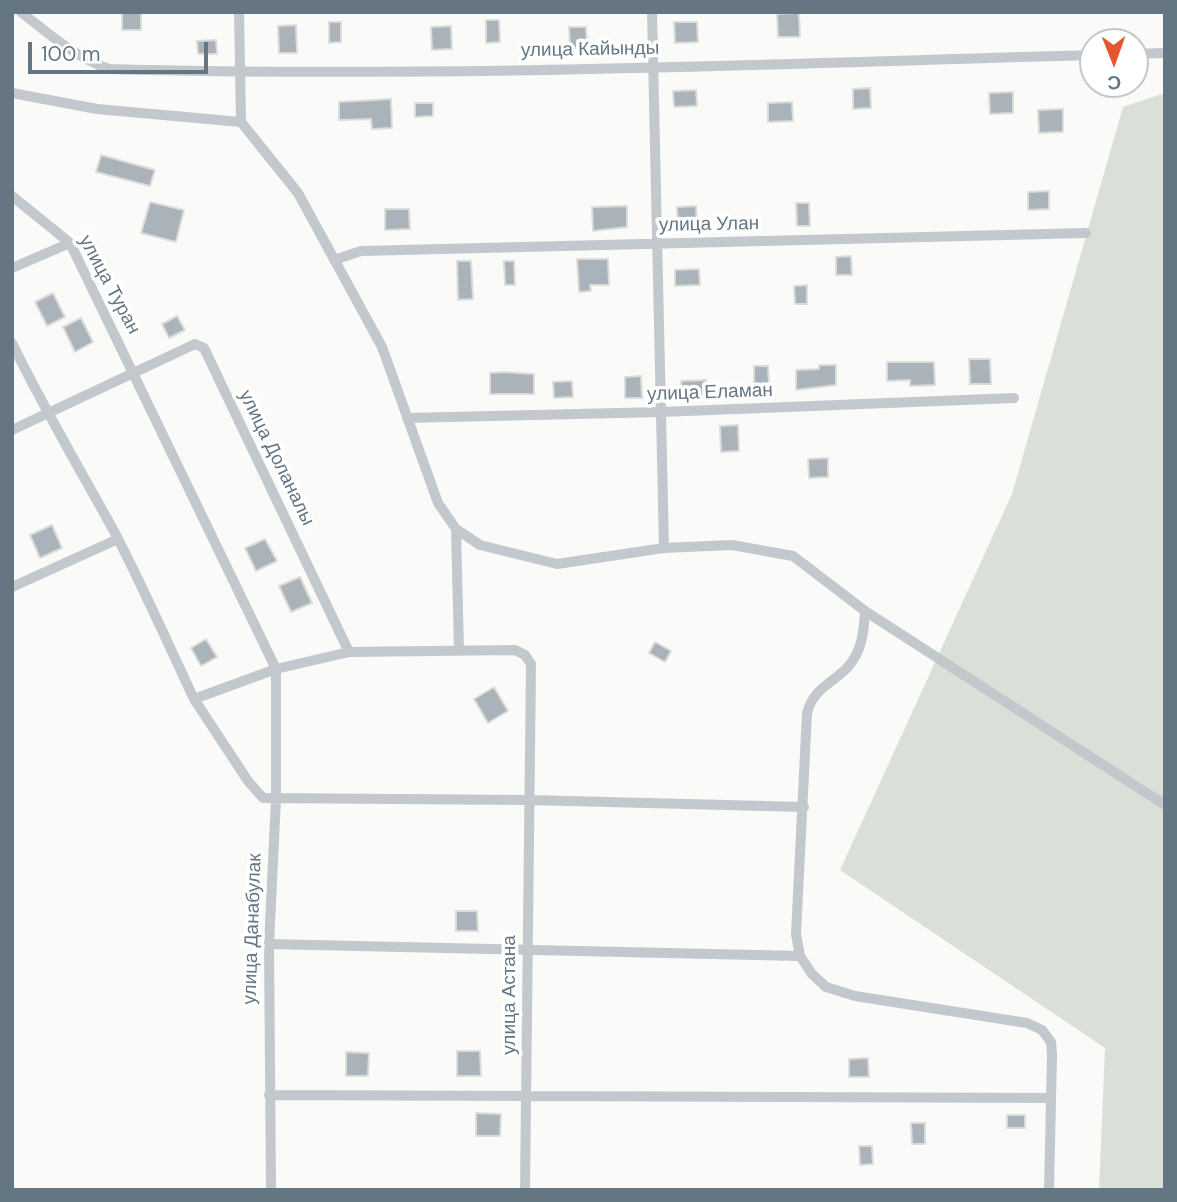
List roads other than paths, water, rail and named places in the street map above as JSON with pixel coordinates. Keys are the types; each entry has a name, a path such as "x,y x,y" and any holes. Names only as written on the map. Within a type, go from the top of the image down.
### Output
{"street":[{"name":"улица Кайынды","path":"21,12 89,62 109,69 240,73 654,67 1079,55"},
{"path":"239,12 241,122 298,193 382,346 438,503 456,529 480,545 557,564 664,548 732,545 793,556 865,611 1165,805"},
{"path":"652,12 664,548"},
{"path":"12,93 97,109 241,122"},
{"name":"улица Туран","path":"12,197 70,243 134,371 275,669"},
{"name":"улица Улан","path":"334,260 360,250 1086,233"},
{"path":"12,268 70,243"},
{"path":"12,343 46,413 68,446 118,539 194,699 248,781 263,798 529,800 804,807"},
{"name":"улица Доланалы","path":"12,430 195,344 204,348 349,652"},
{"name":"улица Еламан","path":"407,418 661,412 1014,398"},
{"path":"194,699 275,669 349,652 459,650 456,529"},
{"path":"12,587 118,539"},
{"path":"865,611 863,634 857,653 847,667 817,692 810,702 796,934 800,956 812,974 826,987 855,996 1027,1023 1042,1030 1051,1042 1052,1055 1049,1190"},
{"name":"улица Астана","path":"459,650 514,650 525,655 531,664 525,1190"},
{"name":"улица Данабулак","path":"271,1190 268,944 275,799 275,669"},
{"path":"268,944 800,956"},
{"path":"269,1095 1050,1098"}]}
